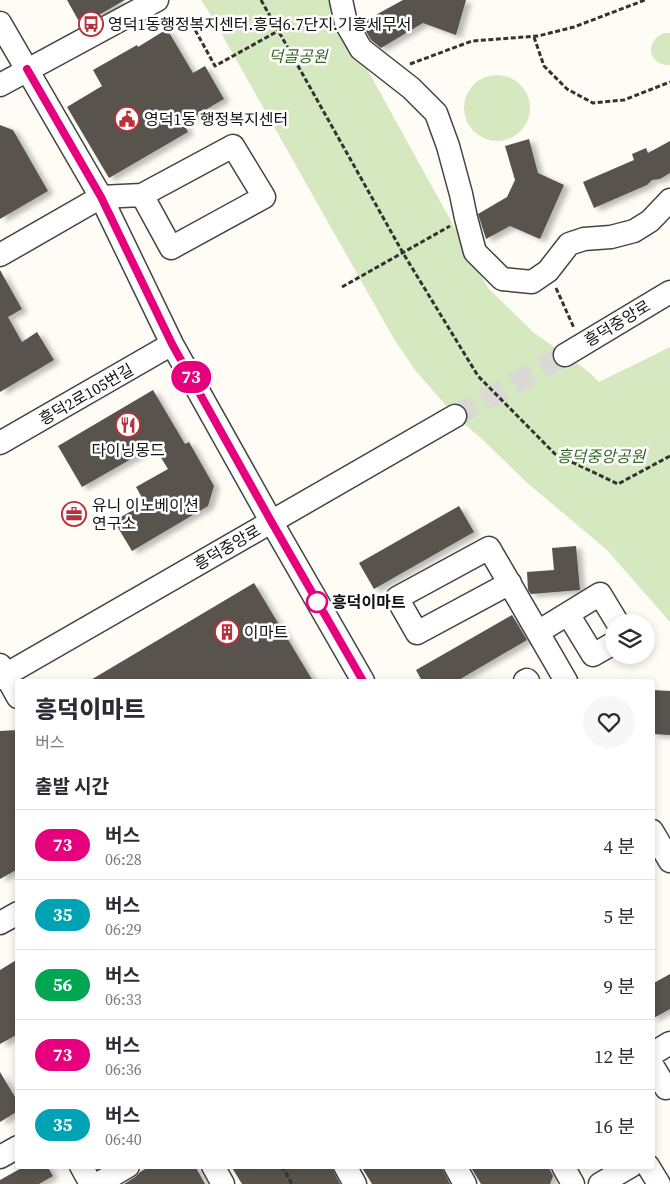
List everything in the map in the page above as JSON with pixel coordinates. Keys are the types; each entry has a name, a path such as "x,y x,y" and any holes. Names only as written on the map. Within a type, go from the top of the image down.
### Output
{"street":[{"path":"0,84 157,0"},
{"path":"341,0 346,23 361,49 411,88 436,114 451,156 475,252 502,279 532,282 548,271 570,244 584,239 611,237 634,231 650,221 670,200"},
{"path":"0,22 101,197 172,344 362,679"},
{"path":"0,255 101,197 142,195 233,146 264,196 171,248 142,195"},
{"name":"흥덕중앙로","path":"573,350 670,292"},
{"name":"흥덕2로105번길","path":"0,444 172,344"},
{"name":"흥덕중앙로","path":"2,673 455,416"},
{"path":"510,583 416,633 396,598 489,548 510,583 565,679"},
{"path":"538,632 600,594 612,614"},
{"path":"568,614 593,655 605,648"},
{"path":"2,673 15,692"},
{"path":"655,836 670,861"},
{"path":"0,923 15,915"},
{"path":"655,1052 670,1043"},
{"path":"655,1070 666,1088 670,1086"},
{"path":"0,1157 15,1149"},
{"path":"83,1169 91,1184"},
{"path":"98,1184 123,1169"},
{"path":"215,1169 223,1184"},
{"path":"347,1169 355,1184"},
{"path":"457,1169 465,1184"},
{"path":"565,1169 573,1184"},
{"path":"600,1184 626,1169"},
{"path":"650,1169 659,1184"}],"path":[{"path":"261,0 403,253 478,376 555,454 618,484 670,456"},
{"path":"390,72 472,41 534,36 574,27 645,0"},
{"path":"188,17 215,66 278,31"},
{"path":"534,36 544,66 567,89 593,103 624,100 670,82"},
{"path":"342,287 466,218"},
{"path":"548,271 573,350"},
{"path":"284,1169 292,1184"}],"green space":[{"path":"201,0 329,0 488,288 533,332 589,372 599,382 670,347 670,622 607,550 525,481 482,439 455,416 415,370 394,339"},
{"path":"664,33 670,33 670,65 657,62 651,52 653,42"},
{"path":"497,75 509,78 520,85 527,96 530,108 527,120 520,131 509,138 497,141 485,138 474,131 467,120 464,108 467,96 474,85 485,78"}],"building":[{"path":"67,0 125,0 81,25"},
{"path":"403,0 466,0 456,35 423,23 381,48 371,40 361,23"},
{"name":"영덕1동 행정복지센터","path":"167,29 193,73 205,66 224,99 183,123 188,132 109,178 67,107 102,86 93,70 137,45 138,47"},
{"path":"0,125 13,130 48,191 0,219"},
{"path":"529,139 538,173 564,185 540,239 510,226 486,239 478,214 507,197 515,180 505,146"},
{"path":"670,141 670,173 594,208 583,182 634,160 632,154 646,148 648,153"},
{"path":"0,270 22,309 8,317 22,342 37,332 54,360 0,392"},
{"path":"153,390 185,444 189,442 214,486 208,506 132,551 114,521 145,503 136,487 168,469 154,446 82,487 58,446"},
{"path":"459,506 474,532 374,589 359,563"},
{"path":"576,546 580,590 531,594 528,590 527,572 554,570 552,548"},
{"name":"이마트","path":"254,583 312,679 92,679"},
{"path":"512,615 527,640 460,679 421,679 416,670"},
{"path":"655,690 670,691 670,735 655,734"},
{"path":"15,730 15,871 0,879 0,731"},
{"path":"15,961 15,1036 0,1044 0,970"},
{"path":"670,974 670,1009 655,1017 655,982"},
{"path":"0,1072 15,1097 15,1113 0,1122"},
{"path":"20,1169 49,1169 53,1176 39,1184 0,1184 0,1180"},
{"path":"145,1169 197,1169 205,1184 124,1184"},
{"path":"233,1169 333,1169 340,1184 242,1184"},
{"path":"363,1169 442,1169 450,1184 372,1184"},
{"path":"472,1169 550,1169 553,1176 550,1184 481,1184"}],"tunnel":[{"path":"455,416 565,355"}],"bus line":[{"name":"73","path":"27,69 101,197 172,344 362,679"}],"place":[{"name":"영덕1동행정복지센터.흥덕6.7단지.기흥세무서","path":"91,24"},
{"name":"영덕1동 행정복지센터","path":"127,119"},
{"name":"다이닝몽드","path":"128,425"},
{"name":"유니 이노베이션 연구소","path":"74,514"},
{"name":"흥덕이마트","path":"317,602"},
{"name":"이마트","path":"227,632"}],"park label":[{"name":"덕골공원","path":"298,56"},
{"name":"흥덕중앙공원","path":"601,456"}]}
